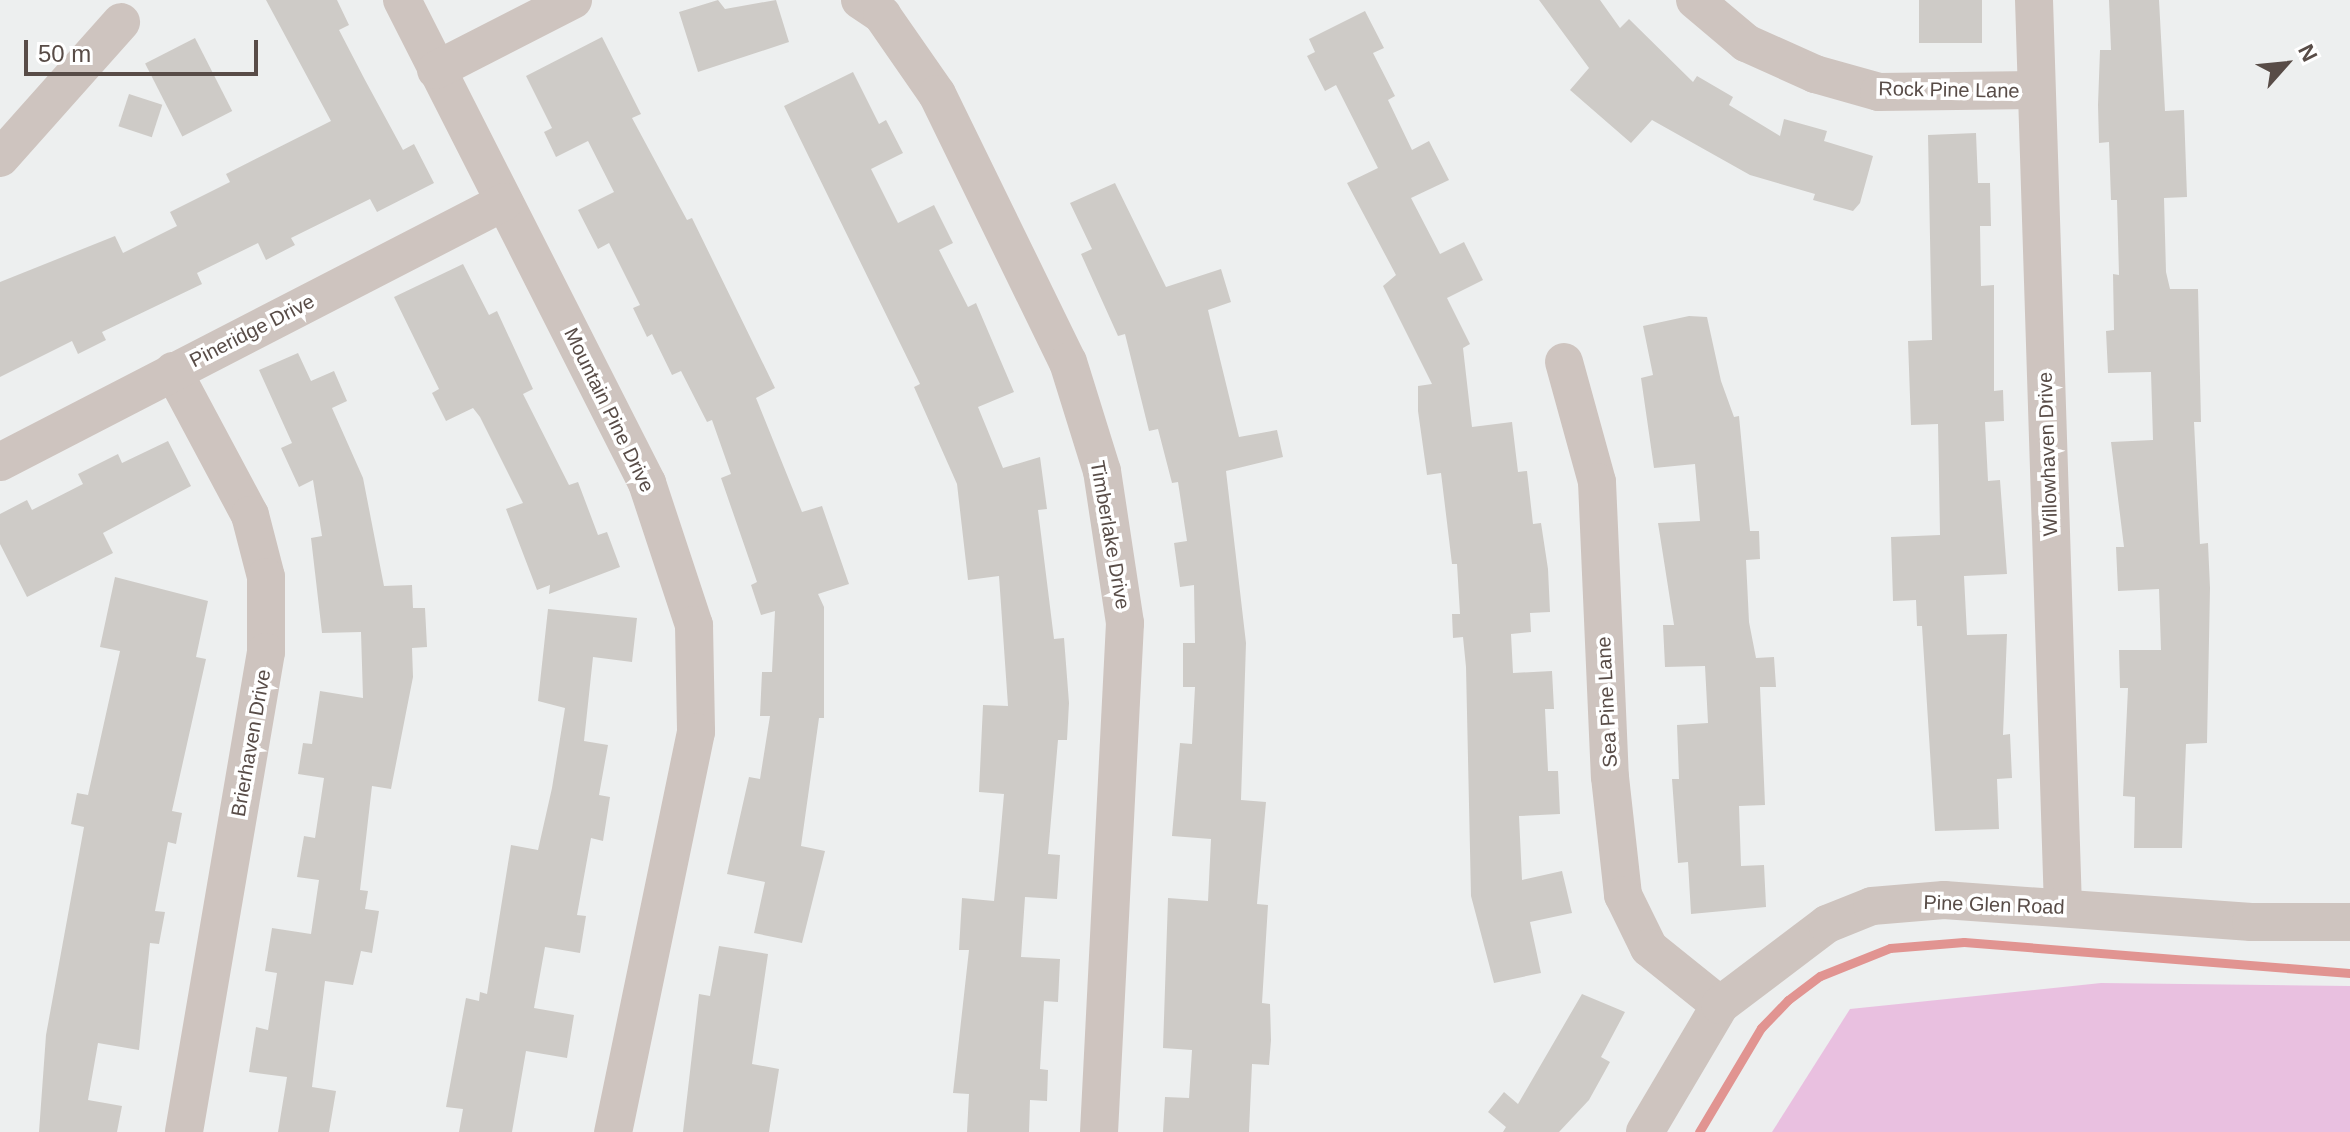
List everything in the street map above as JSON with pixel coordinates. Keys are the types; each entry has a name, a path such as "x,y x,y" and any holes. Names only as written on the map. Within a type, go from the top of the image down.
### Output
{"street":[{"name":"Mountain Pine Drive","path":"402,0 647,483 694,625 696,732 613,1132"},
{"path":"436,70 573,0"},
{"name":"Timberlake Drive","path":"860,0 882,15 937,94 1068,362 1102,471 1125,623 1099,1132"},
{"name":"Rock Pine Lane","path":"1695,0 1746,43 1815,74 1879,92 2035,90"},
{"name":"Willowhaven Drive","path":"2034,0 2063,908"},
{"path":"0,158 121,22"},
{"name":"Pineridge Drive","path":"0,462 504,202"},
{"name":"Sea Pine Lane","path":"1564,362 1597,482 1610,777 1623,895 1649,948 1720,1005"},
{"name":"Brierhaven Drive","path":"173,371 250,515 266,577 266,652 184,1132"},
{"name":"Pine Glen Road","path":"1645,1132 1720,1005 1827,924 1872,906 1944,900 2251,922 2350,922"}],"shaded area":[{"path":"2101,983 2350,986 2350,1132 1772,1132 1850,1009"}],"building":[{"path":"266,0 337,0 349,25 339,30 365,80 403,150 414,144 434,183 377,212 370,199 291,238 295,245 266,260 258,243 197,273 202,284 102,332 106,340 78,354 72,341 0,377 0,282 115,236 123,253 177,226 170,212 230,182 226,174 331,121"},
{"path":"718,0 725,9 776,0 789,42 698,72 679,12"},
{"path":"1539,0 1600,0 1620,28 1629,19 1693,82 1697,76 1733,97 1729,105 1780,136 1784,119 1827,131 1824,141 1873,156 1860,203 1853,211 1813,200 1815,194 1750,175 1652,120 1631,143 1570,90 1589,68"},
{"path":"1919,0 1982,0 1982,43 1919,43"},
{"path":"2109,0 2159,0 2165,111 2184,110 2187,197 2164,198 2166,272 2170,289 2198,289 2201,422 2194,422 2200,544 2208,543 2210,588 2207,743 2186,744 2182,848 2134,848 2135,797 2123,796 2128,688 2120,688 2119,650 2161,650 2159,589 2118,591 2116,547 2124,547 2111,442 2153,440 2151,372 2108,373 2106,331 2114,330 2113,274 2119,275 2117,200 2111,200 2109,142 2099,143 2100,50 2111,50"},
{"path":"1365,11 1384,48 1373,53 1395,96 1388,100 1412,150 1429,141 1449,180 1411,198 1440,254 1464,242 1483,280 1447,298 1470,344 1463,348 1472,427 1512,422 1518,472 1527,471 1533,524 1541,523 1548,569 1550,612 1530,613 1531,632 1511,634 1513,673 1552,671 1554,709 1545,709 1548,771 1558,771 1560,814 1519,816 1522,880 1562,871 1572,913 1530,922 1541,973 1494,983 1471,896 1466,667 1463,637 1453,638 1452,614 1460,614 1457,564 1452,564 1441,473 1427,475 1418,411 1418,386 1432,384 1383,286 1396,275 1347,183 1378,168 1336,85 1325,91 1307,56 1315,52 1309,39"},
{"path":"602,37 641,114 632,118 687,220 692,218 775,388 756,398 802,512 822,506 849,584 818,594 824,607 824,718 819,718 801,846 825,851 802,943 754,933 765,882 727,874 749,777 760,779 770,716 760,716 762,672 772,672 775,611 761,615 751,585 757,582 721,478 731,474 712,420 707,422 681,371 672,375 652,334 647,337 633,308 640,305 609,243 598,249 578,210 614,192 588,141 556,157 544,132 552,128 526,76"},
{"path":"195,38 232,111 182,136 145,63"},
{"path":"853,72 879,124 886,120 903,153 871,169 898,223 934,205 953,243 939,250 968,307 976,303 1014,392 978,407 1003,468 1040,457 1047,509 1038,510 1054,639 1064,638 1069,703 1067,740 1058,740 1048,854 1060,855 1057,899 1025,897 1021,957 1060,959 1058,1002 1044,1001 1040,1069 1048,1070 1047,1101 1030,1100 1029,1132 967,1132 969,1094 953,1093 969,950 959,950 962,898 994,901 999,851 1004,794 979,792 983,705 1008,706 999,576 968,580 957,484 914,387 920,384 784,106"},
{"path":"129,94 162,105 152,137 118,126"},
{"path":"1976,133 1978,183 1990,183 1991,226 1980,226 1981,286 1994,285 1994,391 2003,390 2004,421 1985,422 1988,481 2000,480 2007,574 1964,576 1967,635 2007,634 2003,735 2010,734 2012,778 1997,779 1999,829 1935,831 1922,626 1917,626 1916,600 1893,601 1891,537 1940,535 1938,424 1911,425 1908,341 1932,340 1928,135"},
{"path":"1115,183 1166,287 1221,269 1231,302 1208,310 1239,437 1277,430 1283,457 1226,471 1246,643 1241,800 1266,802 1257,904 1268,905 1262,1003 1270,1004 1271,1040 1269,1065 1252,1064 1249,1132 1163,1132 1165,1097 1189,1098 1192,1050 1163,1048 1168,898 1208,901 1211,839 1172,836 1180,743 1192,744 1195,687 1183,687 1183,643 1195,643 1194,585 1180,587 1174,543 1187,541 1178,482 1172,483 1158,429 1149,431 1125,334 1118,336 1081,254 1092,249 1070,203"},
{"path":"463,264 489,315 497,311 533,389 523,394 569,485 578,482 598,535 607,532 620,567 549,594 550,585 537,590 506,509 523,503 480,417 473,408 446,421 432,393 439,389 394,297"},
{"path":"1689,316 1707,317 1721,381 1734,417 1739,416 1750,531 1759,531 1760,559 1746,560 1749,622 1756,658 1774,657 1776,687 1760,687 1765,805 1739,806 1741,866 1764,865 1766,907 1691,914 1688,862 1678,863 1672,779 1679,779 1677,725 1708,723 1705,666 1665,667 1663,625 1674,625 1658,523 1700,521 1695,464 1654,468 1641,378 1653,375 1643,326"},
{"path":"298,353 311,381 334,371 347,401 332,408 363,478 384,586 412,585 413,608 425,608 427,647 412,648 413,677 391,789 372,786 360,890 368,891 365,909 379,911 372,953 361,951 353,985 325,981 312,1087 336,1091 329,1132 278,1132 287,1077 249,1072 256,1027 268,1030 277,973 265,971 272,928 311,934 319,880 297,877 304,836 315,838 324,778 298,774 303,743 312,744 320,691 363,698 361,632 322,633 311,538 322,536 313,480 299,487 281,448 292,443 259,370"},
{"path":"168,441 191,486 103,533 113,553 27,597 0,544 0,514 27,500 32,510 83,484 78,474 118,454 122,463"},
{"path":"115,577 208,601 196,657 206,659 172,811 182,813 176,844 168,842 155,911 165,912 159,944 150,943 139,1050 98,1043 88,1100 122,1106 117,1132 39,1132 46,1035 84,827 71,824 77,793 88,795 120,651 100,647"},
{"path":"548,609 637,618 632,662 593,657 584,741 608,745 599,795 610,797 603,841 591,838 577,915 586,916 580,953 545,947 534,1008 574,1015 567,1058 526,1051 512,1132 459,1132 463,1109 446,1107 466,998 479,1001 480,992 487,994 511,845 538,850 552,788 565,708 538,701"},
{"path":"719,946 768,954 752,1064 779,1069 769,1132 683,1132 699,994 710,996"},
{"path":"1582,994 1625,1012 1601,1057 1610,1062 1589,1100 1559,1132 1503,1132 1506,1127 1488,1112 1504,1092 1518,1104"}],"waterway":[{"path":"1699,1132 1761,1028 1788,1000 1820,976 1890,948 1964,942 2350,973"}]}
